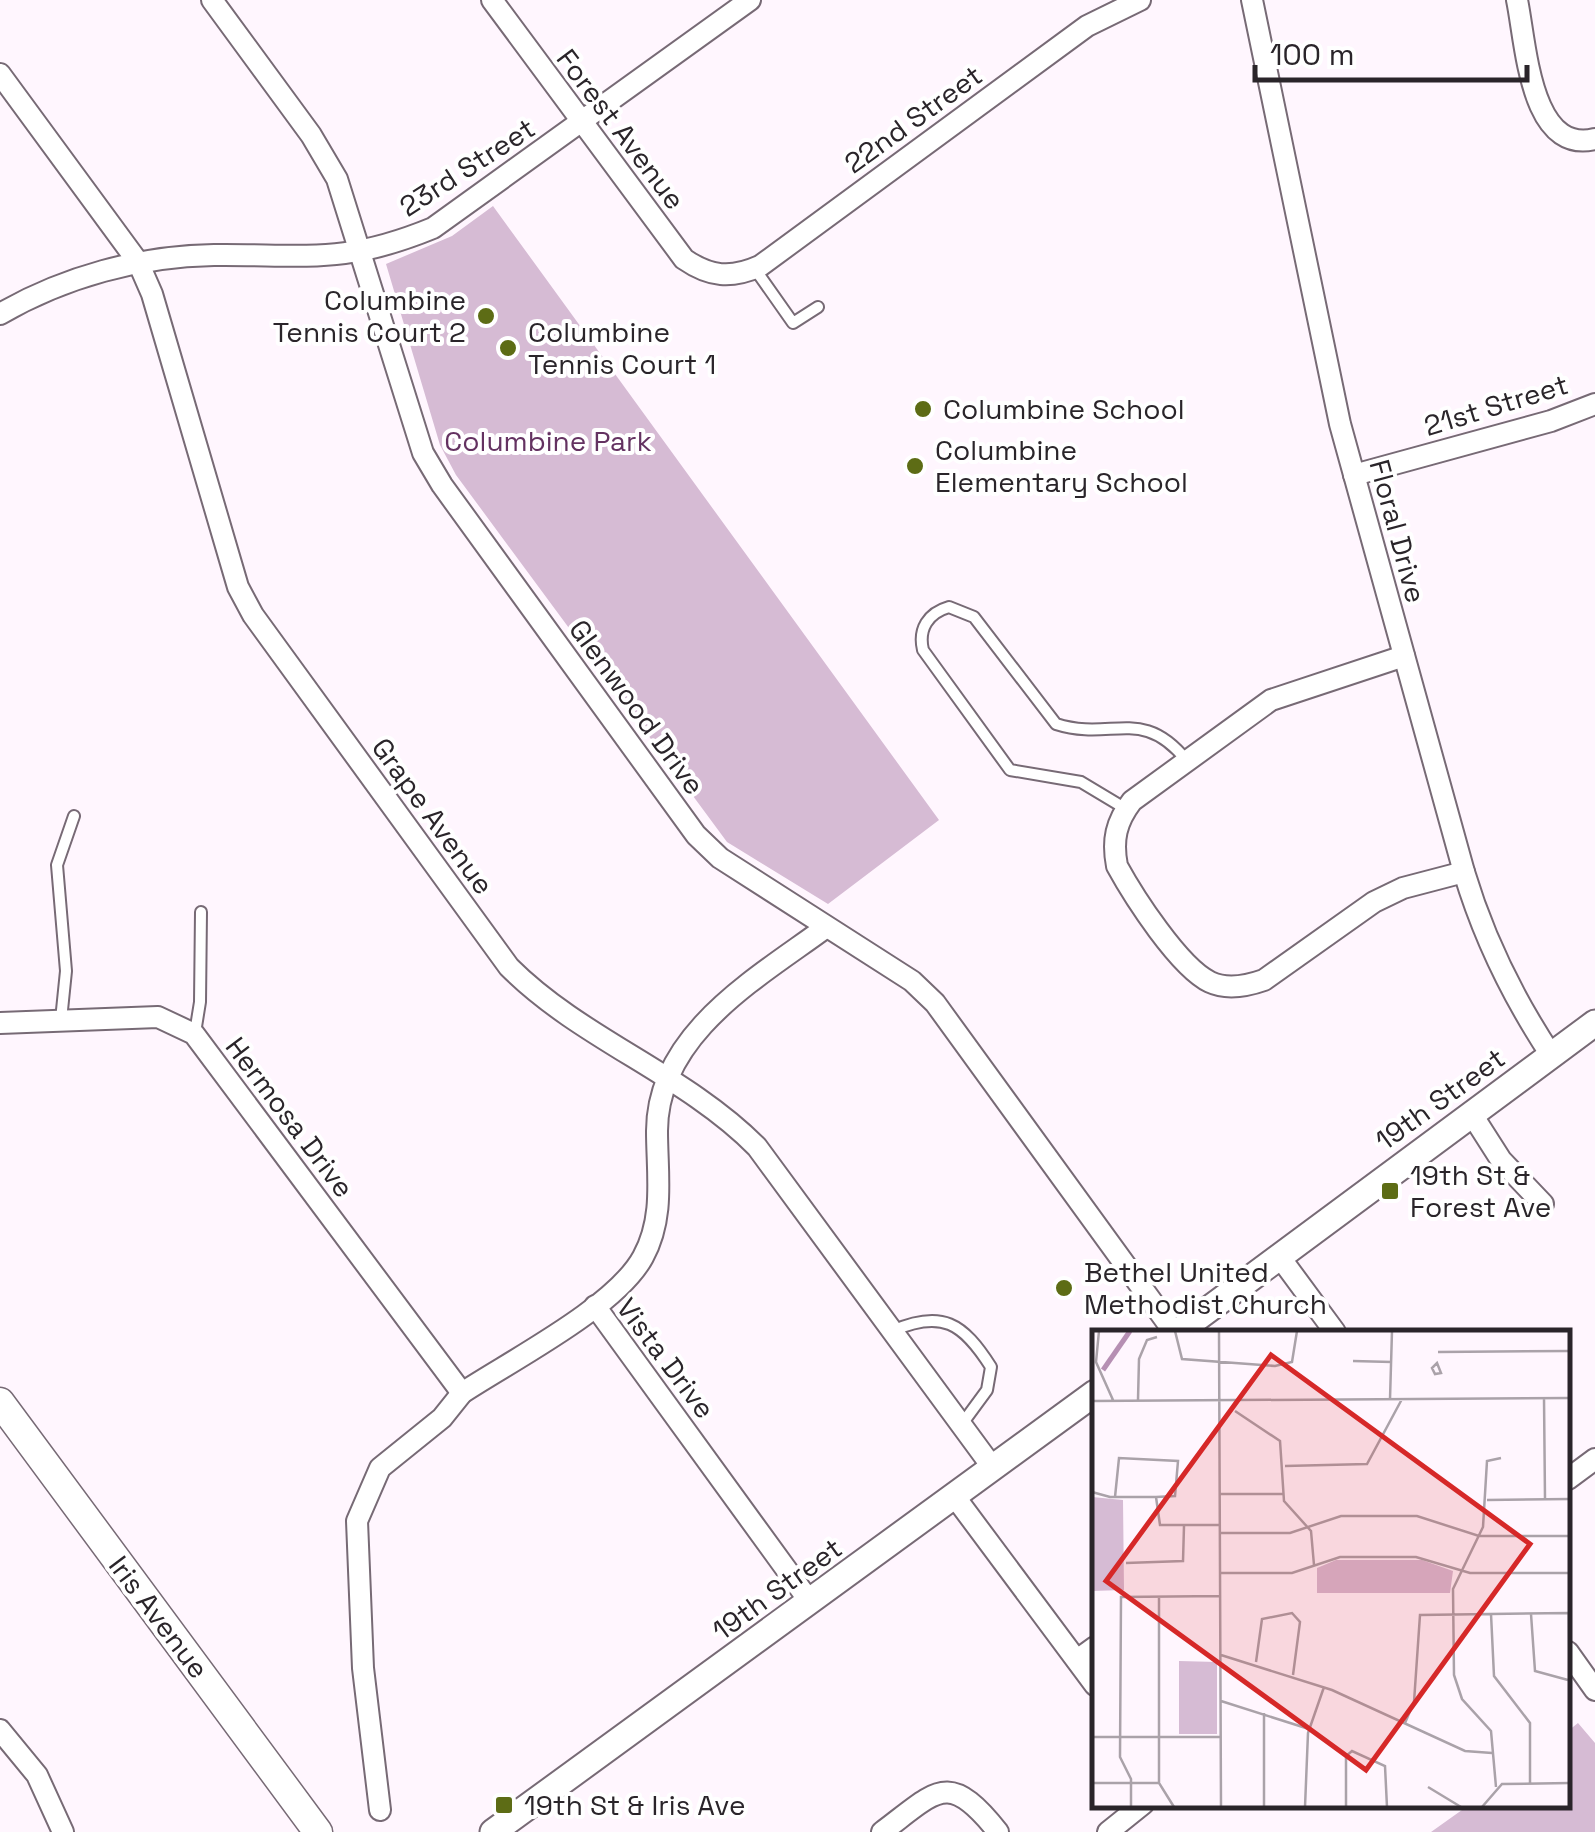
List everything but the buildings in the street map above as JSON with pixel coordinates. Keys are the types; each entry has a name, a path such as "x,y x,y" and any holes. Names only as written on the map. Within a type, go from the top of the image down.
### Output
{"main road":[{"name":"Iris Avenue","path":"0,1402 318,1832"}],"street":[{"name":"Glenwood Drive","path":"212,0 312,135 337,179 423,453 442,486 696,836 720,858 912,981 935,1003 1175,1330"},
{"name":"Forest Avenue","path":"492,0 684,259 718,275"},
{"name":"23rd Street","path":"0,314 84,276 138,262 215,255 326,258 363,252 433,228 750,0"},
{"name":"22nd Street","path":"718,275 755,268 1087,26 1140,0"},
{"name":"Floral Drive","path":"1252,0 1354,475 1464,872 1482,932 1512,997 1551,1055"},
{"path":"1517,0 1540,111 1552,129 1565,138 1595,139"},
{"name":"Grape Avenue","path":"0,74 138,262 152,294 238,587 253,615 508,967 542,1000 708,1104 758,1147 993,1468"},
{"name":"21st Street","path":"1354,475 1550,421 1595,404"},
{"path":"1404,656 1290,690 1186,762 1126,809 1118,824 1114,848 1117,866 1192,970 1214,983 1245,986 1264,980 1374,902 1403,888 1464,872"},
{"path":"595,1306 626,1281 654,1234 660,1198 657,1124 667,1080 700,1027 726,1002 825,928"},
{"name":"Hermosa Drive","path":"0,1023 158,1017 194,1034 462,1392"},
{"name":"19th Street","path":"1179,1330 1595,1023"},
{"path":"1471,1112 1502,1160 1543,1204"},
{"path":"1279,1256 1334,1330"},
{"name":"Vista Drive","path":"380,1810 362,1668 357,1521 380,1468 442,1418 462,1392 595,1306 810,1602"},
{"name":"19th Street","path":"493,1832 1092,1395"},
{"path":"1570,1478 1595,1459"},
{"path":"954,1497 1092,1681"},
{"path":"1076,1660 1092,1649"},
{"path":"1570,1655 1595,1690"},
{"path":"0,1730 37,1775 63,1832"},
{"path":"882,1832 931,1796 945,1792 973,1801 998,1832"},
{"path":"1108,1832 1140,1807"}],"lane":[{"path":"755,268 793,323 818,307"},
{"path":"1126,809 1074,780 1034,777 1010,770 923,650 922,632 932,615 949,607 974,616 1056,724 1152,730 1169,739 1186,762"},
{"path":"61,1020 66,971 58,865 74,816"},
{"path":"194,1034 200,1002 201,912"},
{"path":"892,1331 935,1318 958,1327 974,1340 991,1367 987,1390 962,1425"}],"green space":[{"name":"Columbine Park","path":"493,206 939,820 828,904 727,842 456,475 440,445 386,264 452,236"},
{"path":"1578,1723 1595,1743 1595,1832 1431,1832 1466,1807 1570,1807 1570,1729"}],"place":[{"name":"Columbine Tennis Court 2","path":"486,316"},
{"name":"Columbine Tennis Court 1","path":"508,348"},
{"name":"Columbine School","path":"923,409"},
{"name":"Columbine Elementary School","path":"915,466"},
{"name":"19th St & Forest Ave","path":"1390,1191"},
{"name":"Bethel United Methodist Church","path":"1064,1288"},
{"name":"19th St & Iris Ave","path":"504,1805"}]}
